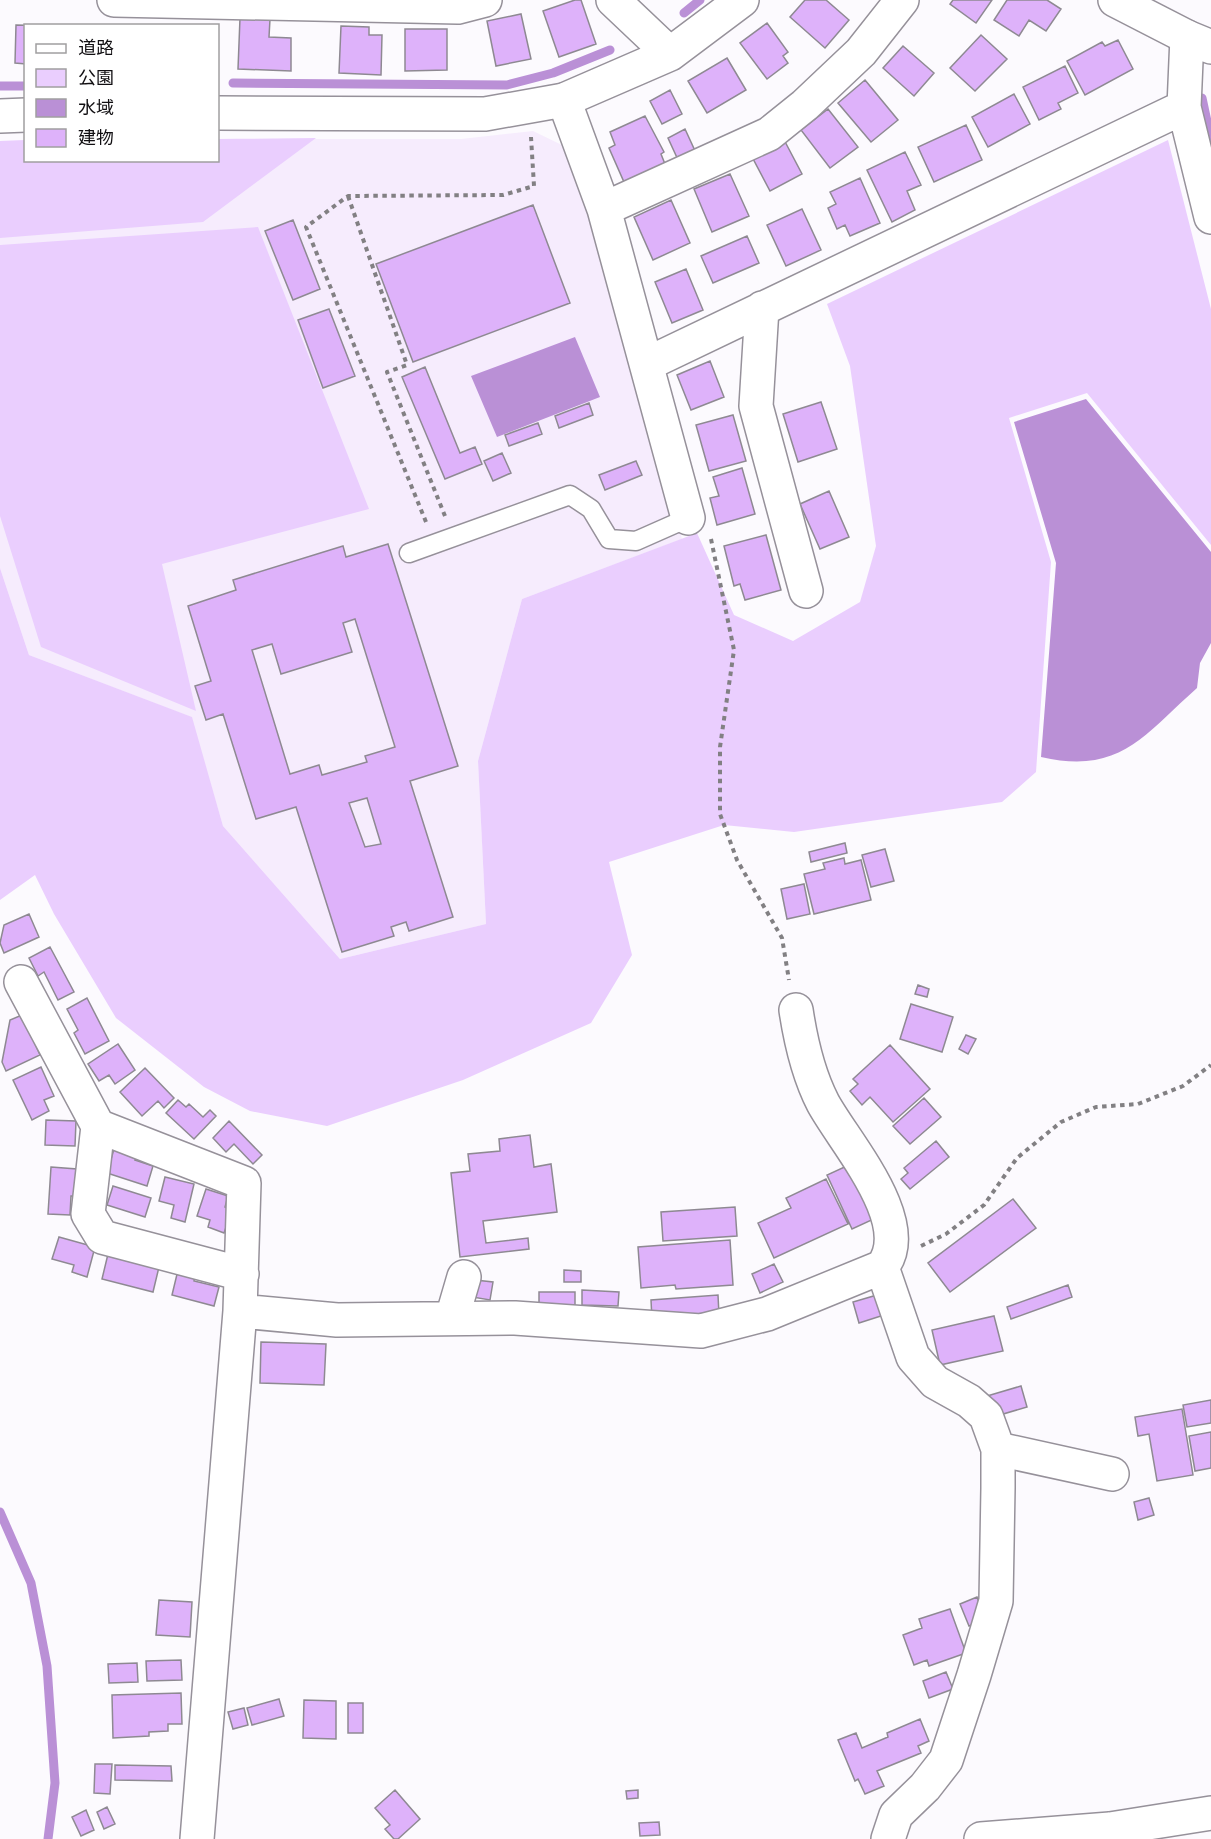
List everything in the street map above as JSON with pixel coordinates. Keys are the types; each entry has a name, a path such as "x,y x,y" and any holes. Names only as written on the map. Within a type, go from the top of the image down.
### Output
{"street":[{"path":"114,0 214,9 458,7 485,0"},
{"path":"613,0 670,54"},
{"path":"219,113 485,114 564,100 670,54 742,0"},
{"path":"604,209 769,134 805,105 861,52 902,0"},
{"path":"1115,0 1199,42 1184,107 1211,217"},
{"path":"564,100 604,209 688,518"},
{"path":"648,364 1184,107"},
{"path":"0,116 24,116"},
{"path":"762,308 756,406 806,591"},
{"path":"21,982 98,1126 88,1214 102,1237 242,1274"},
{"path":"796,1011 804,1057 823,1103 881,1196 891,1238 886,1263 913,1357 935,1382 969,1401 986,1416 998,1449 996,1601 946,1760 925,1787 896,1815 888,1839"},
{"path":"98,1126 244,1183 240,1311 197,1839"},
{"path":"240,1311 337,1320 515,1318 701,1331 767,1314 886,1263"},
{"path":"452,1318 464,1277"},
{"path":"998,1449 1112,1474"},
{"path":"981,1839 1110,1828 1211,1813"}],"lane":[{"path":"409,553 454,539 570,495 591,509 609,538 636,541 688,518"}],"path":[{"path":"435,545 306,227 348,196 503,195 534,186 530,138"},
{"path":"348,196 406,364 387,372 454,539"},
{"path":"688,518 709,530 734,650 720,747 720,814 737,860 782,938 796,1011"},
{"path":"886,1263 962,1223 984,1205 1017,1158 1061,1122 1096,1107 1138,1104 1183,1086 1211,1065"}],"shaded area":[{"path":"533,131 564,146 591,212 682,539 522,599 478,761 486,924 340,959 223,826 191,717 29,655 0,568 0,141 24,159 24,162 219,162 219,139 461,139"}],"green space":[{"path":"316,138 203,222 0,238 0,141 24,140 24,162 219,162 219,139"},
{"path":"1168,140 1211,309 1211,545 1087,393 1009,418 1051,562 1036,772 1002,802 794,832 724,825 609,862 632,955 591,1023 463,1080 327,1126 250,1111 204,1087 116,1018 54,914 35,875 0,900 0,568 29,655 192,717 223,826 340,959 486,924 478,761 522,599 697,533 734,615 793,641 860,602 876,546 850,366 827,304"},
{"path":"258,227 369,509 162,564 196,711 41,647 0,516 0,245"}],"water":[{"path":"575,337 600,397 497,437 471,376"},
{"path":"1086,399 1211,552 1211,643 1200,663 1197,688 1145,736 1111,756 1091,761 1068,761 1041,757 1056,563 1014,422"}],"building":[{"path":"581,0 596,44 559,57 543,11"},
{"path":"805,0 826,0 849,20 825,48 790,17"},
{"path":"953,0 992,0 976,23 950,4"},
{"path":"1007,0 1047,0 1061,9 1046,31 1029,20 1019,36 994,20"},
{"path":"521,14 531,59 496,66 487,21"},
{"path":"240,18 270,19 269,37 291,38 291,71 238,69"},
{"path":"767,23 788,52 783,56 788,63 767,79 740,43"},
{"path":"16,25 24,25 24,64 15,63"},
{"path":"341,26 369,27 369,35 382,35 381,75 339,73"},
{"path":"405,29 447,29 447,70 405,71"},
{"path":"981,35 1007,59 975,91 950,68"},
{"path":"1118,40 1133,69 1085,95 1067,61 1102,42 1105,46"},
{"path":"903,46 934,73 914,96 883,68"},
{"path":"727,58 746,90 707,113 688,81"},
{"path":"1065,66 1078,93 1058,103 1061,109 1039,120 1023,87"},
{"path":"865,80 898,120 871,142 838,103"},
{"path":"670,90 682,114 662,124 650,101"},
{"path":"1014,94 1030,124 988,147 972,117"},
{"path":"828,109 858,147 830,168 801,130"},
{"path":"645,116 664,152 661,154 667,169 624,182 609,148 615,145 610,132"},
{"path":"966,125 982,160 934,182 918,147"},
{"path":"685,129 696,153 679,162 668,138"},
{"path":"782,136 802,174 770,191 750,153"},
{"path":"905,152 921,185 907,191 915,210 892,222 867,170"},
{"path":"730,174 749,216 712,232 694,189"},
{"path":"860,178 880,223 850,236 845,225 837,229 828,208 836,204 830,192"},
{"path":"671,200 690,243 653,260 634,217"},
{"path":"533,205 570,303 413,362 376,264"},
{"path":"802,209 821,250 786,266 767,225"},
{"path":"293,220 320,289 293,300 265,231"},
{"path":"747,236 759,263 713,283 701,256"},
{"path":"686,269 703,310 672,323 655,282"},
{"path":"329,309 355,376 323,388 298,320"},
{"path":"710,361 724,397 691,410 677,375"},
{"path":"425,367 460,453 475,447 482,464 445,479 402,377"},
{"path":"821,402 837,449 798,462 783,414"},
{"path":"589,403 593,415 559,428 555,416"},
{"path":"733,415 746,461 709,471 696,425"},
{"path":"538,423 542,434 509,446 505,435"},
{"path":"502,453 511,473 493,481 484,461"},
{"path":"636,461 642,475 605,490 599,475"},
{"path":"742,468 755,514 717,525 710,498 719,496 713,477"},
{"path":"829,491 849,537 820,549 800,504"},
{"path":"766,535 781,590 745,600 740,584 734,586 724,546"},
{"path":"388,544 458,766 410,781 453,917 409,931 406,922 391,927 394,936 342,952 296,807 256,819 223,714 206,720 195,686 211,681 188,606 236,590 233,580 343,546 346,557","holes":["355,619 395,747 365,756 367,762 322,775 319,765 290,774 252,650 272,644 281,674 352,652 343,623","367,798 381,844 365,847 349,803"]},
{"path":"845,843 847,853 811,862 809,852"},
{"path":"885,849 894,881 871,887 862,855"},
{"path":"844,858 845,864 861,860 871,900 814,914 804,874 825,869 823,863"},
{"path":"804,884 810,914 787,919 781,889"},
{"path":"29,914 39,937 4,953 0,943 4,925"},
{"path":"50,947 74,992 58,1000 44,972 38,976 29,958"},
{"path":"918,985 929,989 927,997 915,994"},
{"path":"87,998 109,1041 85,1054 74,1033 78,1030 67,1009"},
{"path":"911,1004 953,1017 942,1052 900,1039"},
{"path":"22,1015 40,1055 6,1071 2,1062 10,1020"},
{"path":"966,1035 976,1039 968,1054 959,1049"},
{"path":"118,1044 135,1070 115,1084 109,1075 99,1081 88,1064"},
{"path":"890,1045 930,1089 893,1122 870,1097 862,1105 850,1091 858,1084 853,1079"},
{"path":"41,1067 54,1096 44,1100 49,1111 32,1120 13,1080"},
{"path":"145,1068 174,1098 164,1108 158,1101 142,1116 120,1092"},
{"path":"924,1098 941,1117 910,1144 893,1126"},
{"path":"178,1100 186,1107 189,1104 203,1117 210,1110 216,1116 194,1139 166,1113"},
{"path":"46,1120 76,1121 75,1146 45,1145"},
{"path":"229,1121 262,1155 253,1164 234,1144 226,1152 213,1138"},
{"path":"530,1135 534,1167 551,1164 557,1212 483,1221 486,1243 528,1238 529,1249 460,1257 451,1173 470,1171 468,1154 500,1151 499,1139"},
{"path":"936,1141 949,1157 910,1189 901,1179 908,1173 904,1168"},
{"path":"114,1149 137,1156 135,1160 153,1166 147,1186 107,1173"},
{"path":"851,1164 876,1218 852,1229 827,1175"},
{"path":"51,1167 77,1169 76,1196 71,1196 70,1215 48,1214"},
{"path":"165,1177 194,1184 185,1222 171,1218 174,1205 159,1201"},
{"path":"826,1179 848,1224 774,1258 758,1223 791,1208 786,1198"},
{"path":"113,1186 151,1198 145,1217 107,1205"},
{"path":"206,1189 228,1196 225,1207 232,1210 224,1233 208,1227 210,1220 197,1216"},
{"path":"1013,1199 1036,1228 950,1292 928,1263"},
{"path":"735,1207 737,1236 663,1241 661,1212"},
{"path":"59,1237 95,1247 87,1277 72,1272 74,1265 52,1259"},
{"path":"730,1240 733,1285 676,1289 675,1285 641,1288 638,1247"},
{"path":"108,1254 159,1267 153,1292 102,1279"},
{"path":"774,1264 783,1282 760,1293 752,1274"},
{"path":"178,1270 195,1274 194,1281 219,1287 214,1306 172,1295"},
{"path":"564,1270 581,1271 581,1282 564,1282"},
{"path":"475,1280 493,1282 490,1300 472,1297"},
{"path":"1068,1285 1072,1297 1011,1319 1007,1307"},
{"path":"582,1290 619,1292 618,1306 582,1305"},
{"path":"539,1292 575,1292 575,1306 539,1305"},
{"path":"718,1295 719,1315 652,1320 651,1300"},
{"path":"877,1295 884,1315 859,1323 853,1302"},
{"path":"994,1316 1003,1351 940,1365 932,1330"},
{"path":"261,1342 326,1344 324,1385 260,1383"},
{"path":"1021,1386 1027,1407 993,1417 987,1396"},
{"path":"1211,1400 1211,1423 1187,1427 1183,1405"},
{"path":"1182,1409 1193,1475 1157,1481 1149,1434 1138,1436 1135,1417"},
{"path":"1211,1432 1211,1468 1195,1471 1189,1436"},
{"path":"1149,1498 1154,1515 1138,1520 1134,1502"},
{"path":"977,1597 986,1620 969,1626 960,1604"},
{"path":"159,1600 192,1602 190,1637 156,1635"},
{"path":"950,1609 966,1653 929,1666 927,1660 914,1665 903,1635 922,1628 919,1619"},
{"path":"181,1660 182,1680 147,1681 146,1661"},
{"path":"137,1663 138,1682 109,1683 108,1664"},
{"path":"946,1672 953,1689 929,1698 923,1681"},
{"path":"181,1693 182,1724 168,1724 168,1731 149,1732 149,1736 113,1738 112,1695"},
{"path":"279,1699 284,1716 252,1725 247,1708"},
{"path":"304,1700 336,1701 336,1739 303,1738"},
{"path":"348,1703 363,1703 363,1733 348,1733"},
{"path":"244,1708 248,1725 233,1729 228,1712"},
{"path":"920,1719 929,1741 918,1746 921,1753 877,1771 884,1786 865,1794 858,1779 855,1781 838,1740 856,1733 862,1748 888,1737 887,1733"},
{"path":"95,1764 112,1764 110,1794 94,1793"},
{"path":"115,1765 171,1766 172,1781 115,1780"},
{"path":"395,1790 420,1819 398,1839 394,1839 385,1829 390,1825 375,1808"},
{"path":"638,1790 638,1798 627,1799 626,1791"},
{"path":"107,1807 115,1824 104,1829 97,1812"},
{"path":"86,1810 94,1830 81,1836 72,1817"},
{"path":"659,1822 660,1835 640,1836 639,1823"}],"waterway":[{"path":"684,13 700,0"},
{"path":"233,83 507,85 553,73 610,50"},
{"path":"0,86 24,86"},
{"path":"1202,98 1211,140"},
{"path":"0,1512 31,1583 47,1666 55,1783 48,1839"}]}
